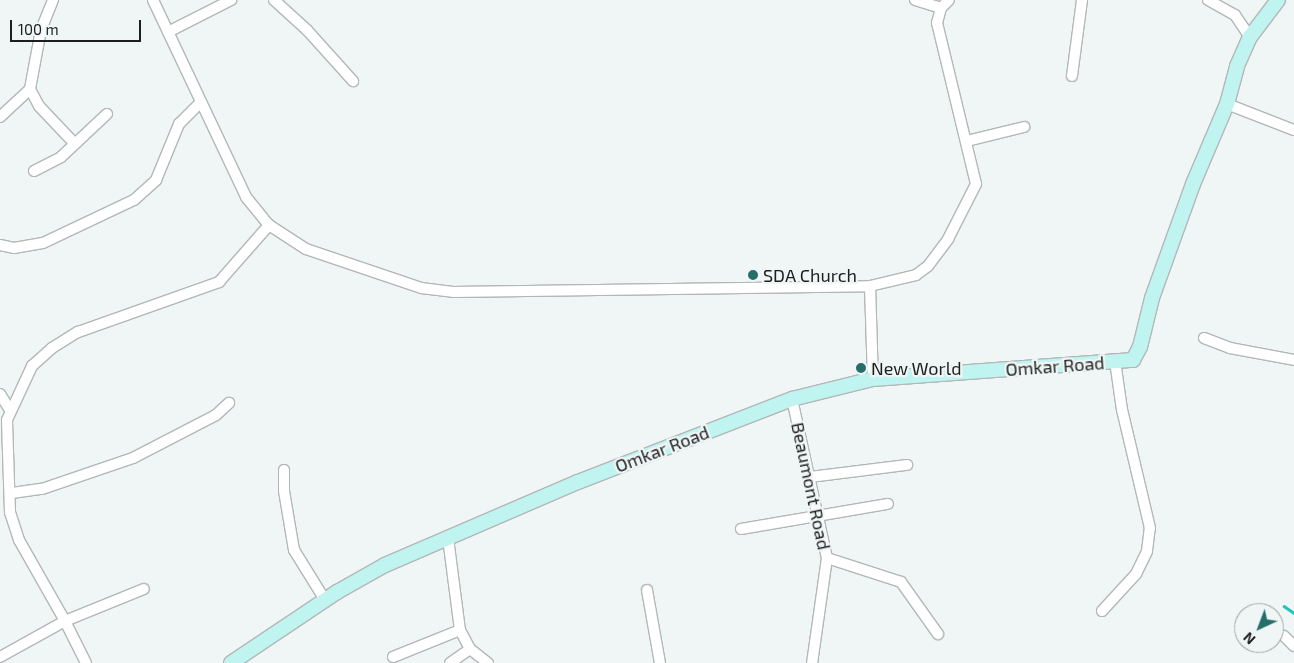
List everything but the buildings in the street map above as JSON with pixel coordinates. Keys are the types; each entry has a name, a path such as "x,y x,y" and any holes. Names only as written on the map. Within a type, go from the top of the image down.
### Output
{"street":[{"path":"53,0 41,30 30,89 38,106 75,144"},
{"path":"153,0 246,197 270,225 306,249 421,288 452,292 870,286 916,275 928,266 948,239 976,184 967,141 940,42 937,23 941,8 949,0"},
{"path":"168,32 231,0"},
{"path":"274,0 307,30 353,80"},
{"path":"915,0 941,8"},
{"path":"1072,76 1082,0"},
{"path":"1208,0 1235,15 1250,37"},
{"path":"1278,0 1250,37 1237,66 1226,104 1294,130"},
{"path":"0,117 30,89"},
{"path":"0,244 14,248 43,243 134,200 156,180 179,124 200,103"},
{"name":"Omkar Road","path":"231,663 325,600 385,565 578,482 792,399 873,379 1133,360 1140,347 1152,298 1192,184 1226,104"},
{"path":"34,171 61,157 107,114"},
{"path":"967,141 1024,127"},
{"path":"86,663 65,621 19,540 10,512 12,493 7,438 10,410 32,366 52,348 78,332 219,282 270,225"},
{"path":"870,286 873,379"},
{"path":"1204,338 1230,348 1294,360"},
{"path":"1102,611 1136,574 1147,552 1150,528 1122,410 1115,361"},
{"path":"0,394 10,410"},
{"name":"Beaumont Road","path":"792,399 820,513 827,558 812,663"},
{"path":"12,493 42,489 133,458 216,415 229,403"},
{"path":"810,477 907,465"},
{"path":"284,470 284,491 294,550 325,600"},
{"path":"741,529 820,513 888,504"},
{"path":"448,538 460,630 470,649 488,663"},
{"path":"827,558 901,582 938,634"},
{"path":"0,657 65,621 144,589"},
{"path":"646,590 660,663"},
{"path":"393,657 460,630"},
{"path":"1284,636 1294,646"},
{"path":"450,663 470,649"}],"waterway":[{"path":"1284,606 1294,613"}],"place":[{"name":"SDA Church","path":"753,275"},
{"name":"New World","path":"861,368"}]}
